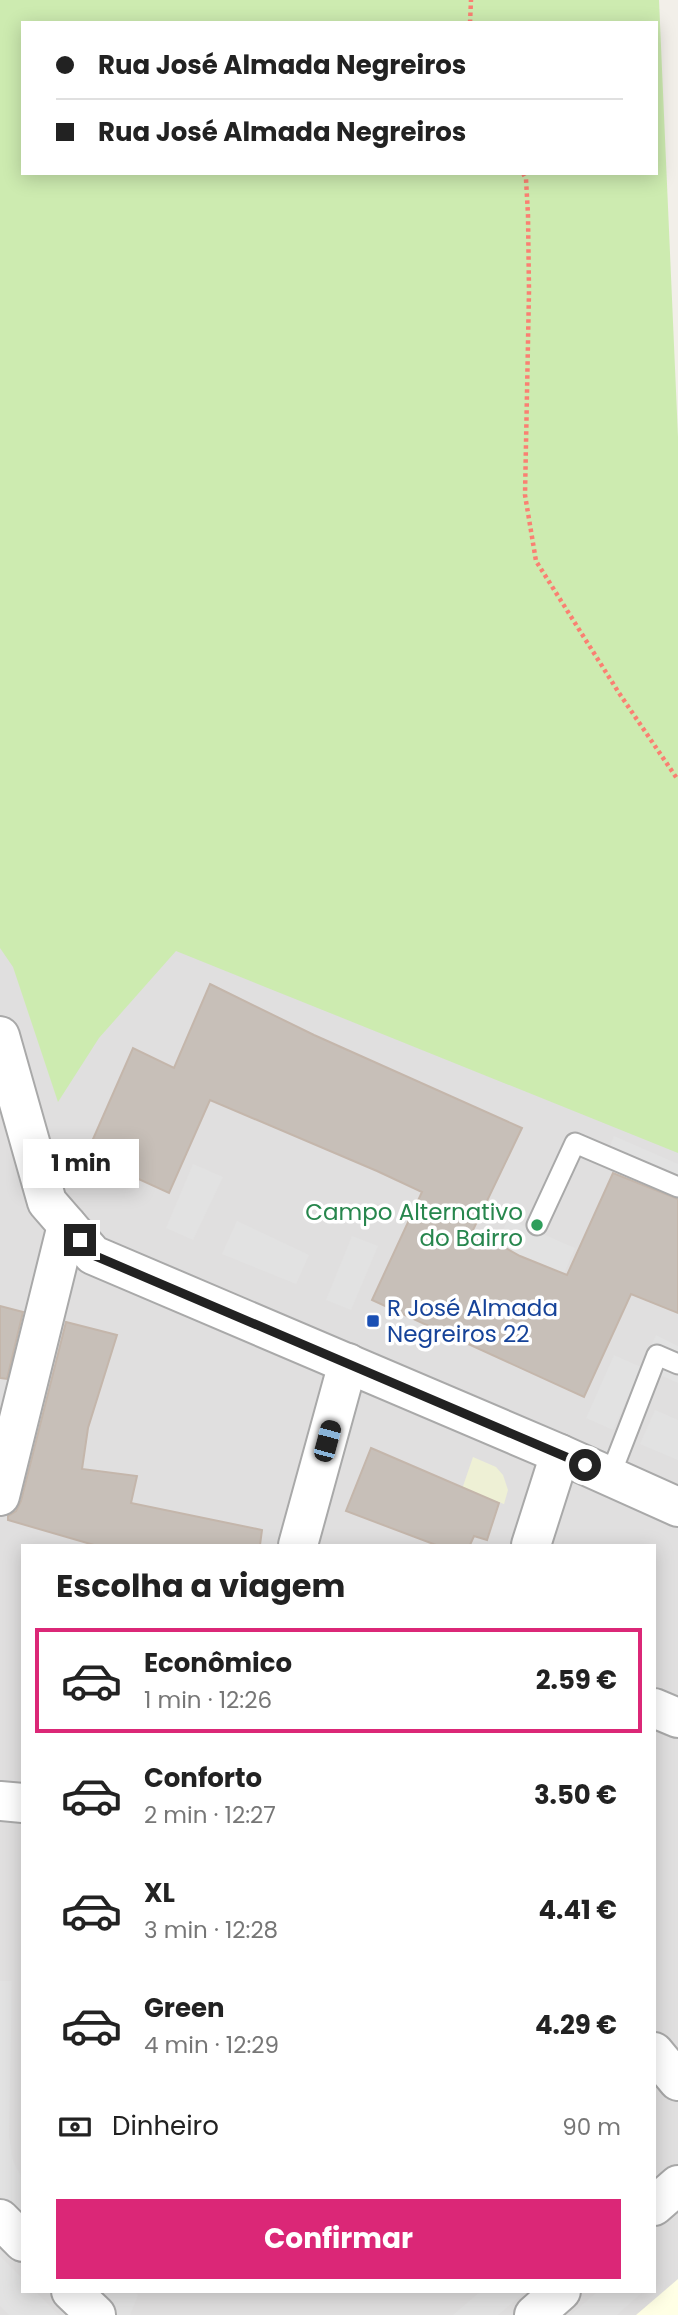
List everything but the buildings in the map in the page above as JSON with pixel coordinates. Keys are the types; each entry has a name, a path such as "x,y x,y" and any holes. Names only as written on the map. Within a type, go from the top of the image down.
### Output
{"street":[{"path":"0,1036 47,1202 93,1255 678,1507"},
{"path":"0,1496 67,1225"},
{"path":"298,1544 348,1363"},
{"path":"531,1544 560,1454"},
{"path":"656,1708 678,1718"},
{"path":"0,1801 21,1803"},
{"path":"656,2054 678,2081"},
{"path":"656,2204 678,2185"},
{"path":"0,2220 21,2240"},
{"path":"73,2293 96,2315"},
{"path":"534,2315 559,2293"}],"lane":[{"path":"537,1225 575,1143 678,1187"},
{"path":"610,1476 657,1355 678,1364"}],"path":[{"path":"470,21 471,0"},
{"path":"523,175 528,215 529,291 525,495 536,561 678,780"}],"shaded area":[{"path":"0,0 5,0 21,175 25,175 678,913 678,2315 0,2315"},
{"path":"614,1136 678,1164 678,1182 608,1151"},
{"path":"193,1164 223,1177 193,1240 166,1228"},
{"path":"508,1219 575,1248 561,1280 494,1250"},
{"path":"237,1221 309,1255 296,1284 222,1254"},
{"path":"352,1236 378,1246 351,1310 326,1300"},
{"path":"656,1335 678,1346 678,1383 642,1367 613,1430 586,1418 614,1355 641,1367"},
{"path":"655,1410 678,1420 678,1460 640,1444"},
{"path":"473,1457 496,1467 503,1475 508,1490 504,1504 462,1489"},
{"path":"0,1981 12,1981 9,2136 13,2161 21,2176 21,2224 0,2195"},
{"path":"0,2256 21,2277 21,2293 37,2293 59,2315 9,2315 0,2306"},
{"path":"678,2279 678,2315 636,2315"},
{"path":"91,2293 138,2295 130,2315 114,2315"},
{"path":"479,2293 524,2293 498,2315 453,2315"},
{"path":"596,2293 642,2293 617,2315 570,2315"}],"green space":[{"path":"0,0 659,0 678,437 678,1153 176,951 99,1038 58,1102 13,967 0,948"}],"place":[{"name":"Campo Alternativo do Bairro","path":"537,1225"},
{"name":"R José Almada Negreiros 22","path":"373,1321"}],"route":[{"path":"80,1240 93,1255 585,1465"}]}
